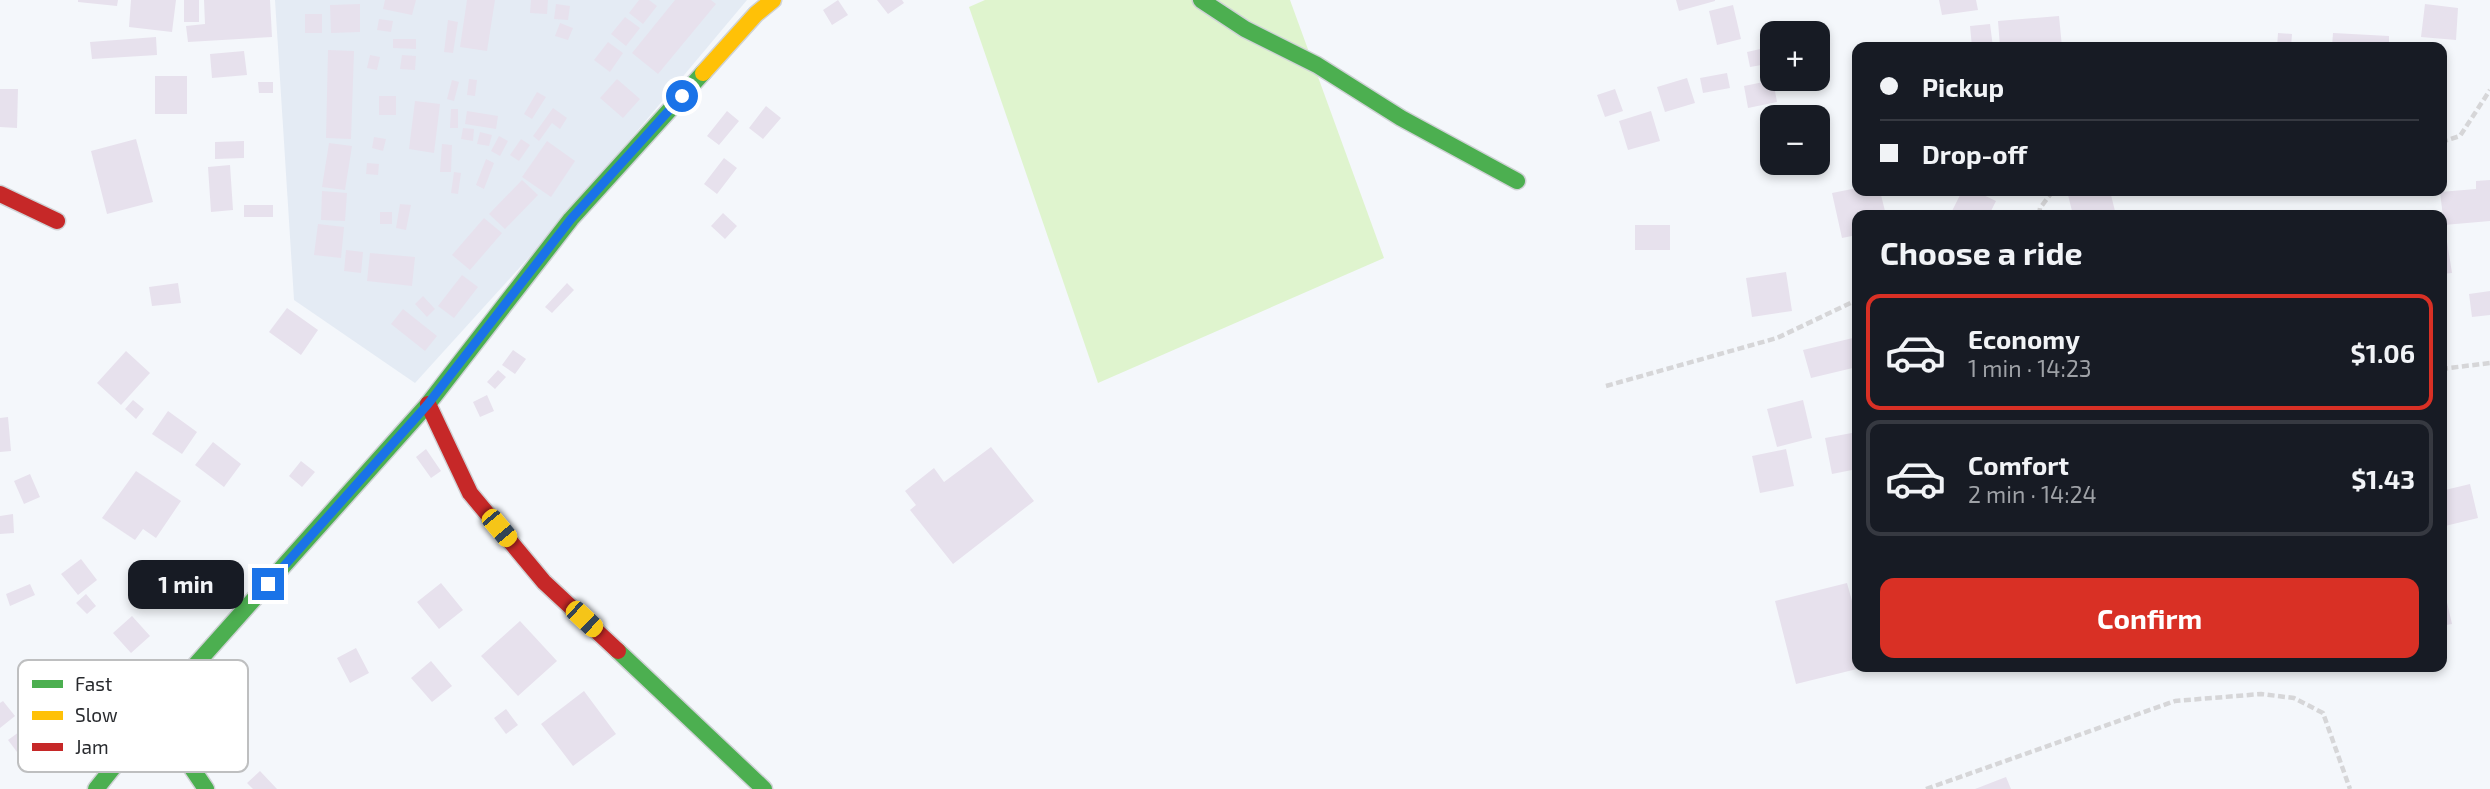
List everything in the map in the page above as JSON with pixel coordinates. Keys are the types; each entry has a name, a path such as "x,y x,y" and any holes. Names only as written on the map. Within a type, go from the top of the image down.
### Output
{"main road":[{"path":"200,660 428,404 571,219 756,14 773,0"},
{"path":"1201,0 1245,29 1317,65 1401,118 1517,181"},
{"path":"0,194 57,221"},
{"path":"428,404 470,493 544,582 764,789"},
{"path":"96,789 110,772"},
{"path":"195,772 206,789"}],"path":[{"path":"2447,140 2460,136 2490,90"},
{"path":"1606,386 1777,338 1852,302"},
{"path":"2447,368 2490,363"},
{"path":"1926,789 2175,701 2261,694 2294,698 2322,713 2350,789"}],"shaded area":[{"path":"275,0 747,0 560,223 415,383 294,300"}],"green space":[{"path":"985,0 1290,0 1384,258 1098,383 969,7"}],"building":[{"path":"78,0 118,0 117,6"},
{"path":"131,0 176,0 172,32 129,27"},
{"path":"184,0 199,0 199,22 184,22"},
{"path":"204,0 270,0 272,37 188,42 186,26 205,24"},
{"path":"385,0 416,0 412,15 383,9"},
{"path":"467,0 495,0 487,51 460,47"},
{"path":"531,0 548,0 547,14 530,13"},
{"path":"639,0 649,0 657,6 643,24 629,13"},
{"path":"675,0 711,0 716,4 658,74 632,53"},
{"path":"838,0 848,15 832,25 823,10"},
{"path":"877,0 902,0 904,3 888,14"},
{"path":"1676,0 1715,0 1715,1 1679,11"},
{"path":"1939,0 1976,0 1978,10 1942,15"},
{"path":"360,4 360,32 331,33 330,5"},
{"path":"556,4 570,6 568,20 554,19"},
{"path":"2425,4 2458,8 2456,40 2421,37"},
{"path":"1733,5 1741,39 1717,45 1709,11"},
{"path":"305,14 322,14 322,33 305,33"},
{"path":"2059,16 2062,42 2000,42 1998,21"},
{"path":"625,17 640,28 626,46 611,34"},
{"path":"379,19 393,21 391,32 377,30"},
{"path":"448,20 458,22 453,53 444,52"},
{"path":"560,23 573,28 568,40 555,36"},
{"path":"1990,24 1992,42 1972,42 1970,26"},
{"path":"2278,33 2292,34 2291,42 2277,42"},
{"path":"2333,33 2389,36 2389,42 2332,42"},
{"path":"156,37 157,55 92,59 90,42"},
{"path":"393,39 416,39 416,49 393,48"},
{"path":"608,42 623,53 610,72 594,60"},
{"path":"1760,49 1760,65 1750,67 1747,52"},
{"path":"328,50 354,51 351,139 326,138"},
{"path":"244,51 247,75 212,78 210,54"},
{"path":"370,55 380,57 377,70 367,68"},
{"path":"402,55 416,56 415,70 400,69"},
{"path":"1727,73 1730,88 1703,93 1700,78"},
{"path":"155,76 187,76 187,114 155,114"},
{"path":"1687,78 1695,103 1665,112 1657,87"},
{"path":"469,79 477,80 475,96 467,95"},
{"path":"617,79 640,99 623,118 600,98"},
{"path":"452,80 459,82 454,101 447,99"},
{"path":"258,82 273,82 273,93 259,93"},
{"path":"1760,83 1760,91 1775,91 1777,102 1748,108 1744,86"},
{"path":"0,89 18,89 17,128 0,127"},
{"path":"1615,89 1623,111 1605,117 1597,95"},
{"path":"537,92 546,97 532,119 524,114"},
{"path":"379,96 396,96 396,115 379,115"},
{"path":"415,101 440,104 434,153 409,149"},
{"path":"766,106 781,118 763,139 749,128"},
{"path":"553,108 567,118 560,129 552,123 539,141 533,136"},
{"path":"451,109 458,109 458,128 450,128"},
{"path":"467,111 498,116 496,129 465,124"},
{"path":"727,111 739,121 719,145 707,136"},
{"path":"1651,111 1660,141 1628,150 1619,121"},
{"path":"463,128 474,129 473,141 461,139"},
{"path":"480,132 492,135 489,146 477,144"},
{"path":"499,136 508,141 500,156 491,151"},
{"path":"374,137 386,139 383,151 372,148"},
{"path":"136,139 153,202 107,214 91,151"},
{"path":"521,139 530,145 519,161 510,155"},
{"path":"244,141 244,158 215,159 215,142"},
{"path":"547,141 575,161 551,197 522,177"},
{"path":"329,143 352,146 345,190 322,187"},
{"path":"442,144 452,145 451,172 440,172"},
{"path":"724,158 737,168 717,194 704,184"},
{"path":"486,159 494,163 484,189 476,185"},
{"path":"367,163 379,164 378,175 366,174"},
{"path":"230,165 233,210 211,212 208,167"},
{"path":"454,172 461,173 458,194 451,193"},
{"path":"522,180 538,195 505,229 489,214"},
{"path":"2490,180 2490,221 2447,225 2447,210 2442,210 2440,196 2447,196 2447,191 2476,189 2476,181"},
{"path":"1852,189 1852,196 1881,196 1885,210 1852,210 1852,236 1842,238 1832,193"},
{"path":"322,191 347,193 345,221 321,220"},
{"path":"1960,196 1986,196 1996,201 1992,210 1952,210"},
{"path":"2068,196 2111,196 2115,210 2077,210 2072,210"},
{"path":"400,204 411,205 406,230 396,228"},
{"path":"244,205 273,205 273,217 244,217"},
{"path":"380,212 392,212 392,224 380,224"},
{"path":"723,213 737,226 725,239 711,226"},
{"path":"484,218 502,233 470,270 452,255"},
{"path":"318,224 344,227 341,258 314,255"},
{"path":"1635,225 1670,225 1670,250 1635,250"},
{"path":"2447,242 2452,273 2447,273"},
{"path":"346,250 363,252 361,273 344,271"},
{"path":"370,253 415,257 412,286 367,281"},
{"path":"1786,272 1792,311 1752,317 1746,278"},
{"path":"462,275 478,287 454,318 438,306"},
{"path":"178,283 181,303 152,306 149,287"},
{"path":"567,283 574,290 552,313 545,307"},
{"path":"2490,291 2490,315 2472,317 2469,294"},
{"path":"423,296 435,309 427,317 415,304"},
{"path":"287,308 318,330 301,355 269,332"},
{"path":"403,309 437,336 425,351 391,324"},
{"path":"1852,338 1852,368 1811,378 1803,350"},
{"path":"513,350 526,359 515,374 502,365"},
{"path":"126,351 150,373 121,405 97,383"},
{"path":"498,370 506,377 495,389 487,382"},
{"path":"487,395 494,411 480,417 473,402"},
{"path":"133,400 144,409 136,419 125,409"},
{"path":"1803,400 1812,438 1777,447 1767,409"},
{"path":"168,411 197,432 182,454 152,434"},
{"path":"8,417 11,451 0,452 0,418"},
{"path":"1852,433 1852,470 1832,474 1825,438"},
{"path":"213,442 241,464 224,487 195,465"},
{"path":"991,447 1034,501 953,564 910,510 916,505 905,491 934,468 944,482"},
{"path":"426,449 441,471 431,478 416,457"},
{"path":"1786,449 1794,486 1760,493 1752,456"},
{"path":"301,461 315,472 302,487 289,476"},
{"path":"136,471 181,501 156,538 143,529 135,540 102,518"},
{"path":"30,474 40,497 24,504 14,481"},
{"path":"2470,484 2478,518 2447,526 2447,490"},
{"path":"13,514 14,533 0,534 0,516"},
{"path":"81,559 97,580 78,595 61,574"},
{"path":"441,583 463,610 439,629 417,602"},
{"path":"1847,583 1852,601 1852,670 1796,684 1775,601"},
{"path":"30,584 35,595 10,606 6,594"},
{"path":"86,594 96,606 87,614 76,603"},
{"path":"2447,602 2452,624 2447,625"},
{"path":"132,616 150,636 131,653 113,633"},
{"path":"520,621 557,661 518,696 481,656"},
{"path":"356,648 369,673 350,683 337,658"},
{"path":"431,661 452,686 432,702 411,678"},
{"path":"584,691 616,734 573,766 541,724"},
{"path":"3,701 15,716 0,728 0,703"},
{"path":"506,709 518,725 506,734 494,718"},
{"path":"18,733 18,753 8,740"},
{"path":"260,771 277,789 253,789 247,783"},
{"path":"2006,777 2011,789 1975,789"}],"traffic: fast":[{"path":"1201,0 1245,29 1317,65 1401,118 1517,181"},
{"path":"200,660 428,404 571,219 703,73"},
{"path":"618,651 764,789"},
{"path":"96,789 110,772"},
{"path":"195,772 206,789"}],"traffic: slow":[{"path":"703,73 756,14 773,0"}],"traffic: jam":[{"path":"0,194 57,221"},
{"path":"428,404 470,493 544,582 618,651"}],"route":[{"path":"268,584 428,404 571,219 682,96"}]}
